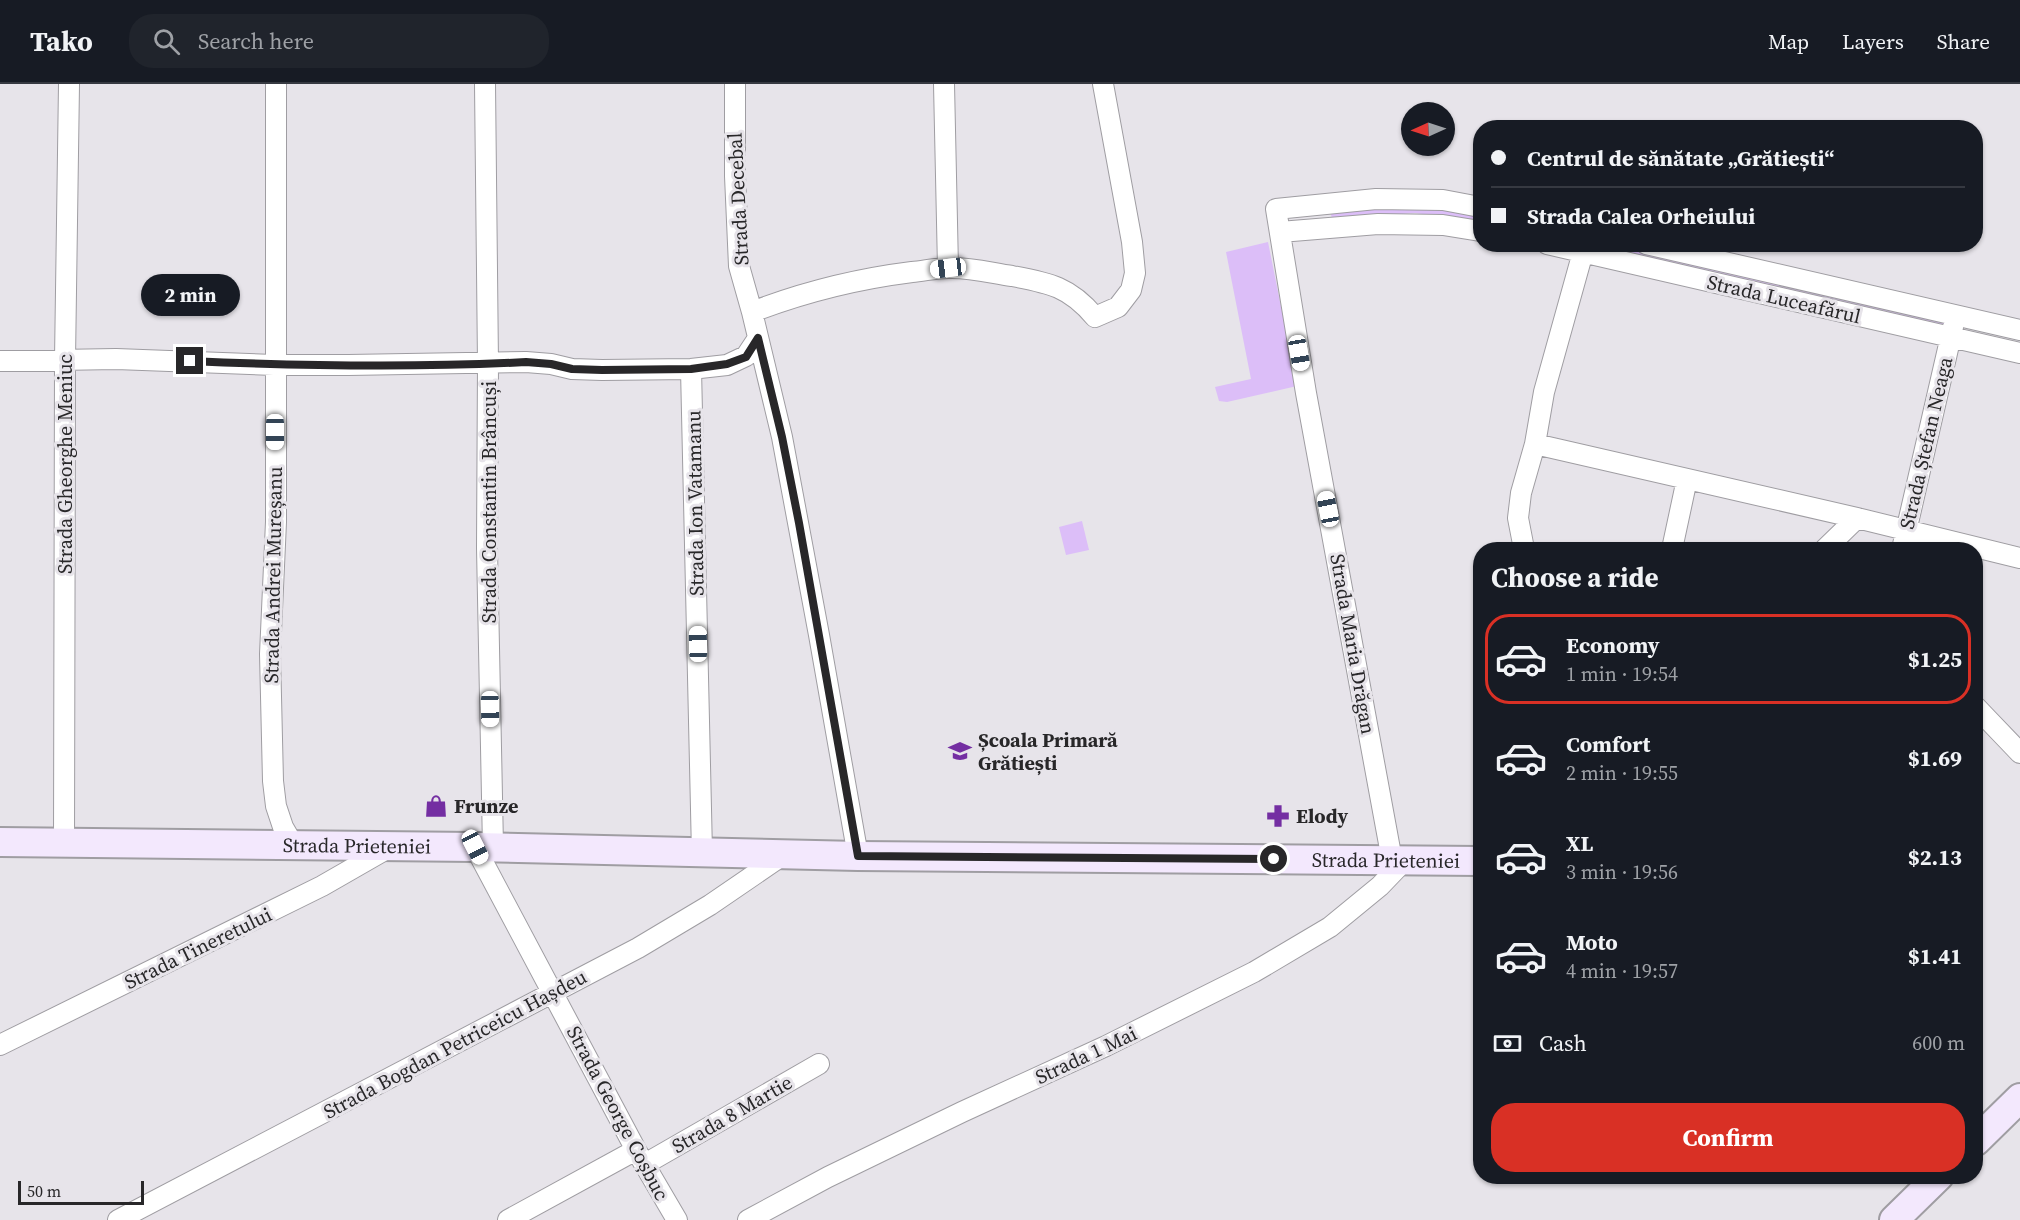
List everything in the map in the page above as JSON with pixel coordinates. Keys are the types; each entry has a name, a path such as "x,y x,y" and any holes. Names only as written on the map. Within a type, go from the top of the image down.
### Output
{"street":[{"name":"Strada Gheorghe Meniuc","path":"64,844 65,360 69,84"},
{"name":"Strada Andrei Mureșanu","path":"276,84 274,365 276,522 270,654 273,781 276,806 283,826 294,846"},
{"name":"Strada Constantin Brâncuși","path":"484,847 488,364 485,84"},
{"name":"Strada Decebal","path":"735,84 735,176 739,266 752,312"},
{"path":"944,84 948,268"},
{"path":"858,856 799,523 782,437 752,312 819,289 877,276 948,268 970,269 1055,286 1069,292 1084,303 1095,317 1118,306 1131,290 1135,273 1132,242 1103,84"},
{"name":"Strada Maria Drăgan","path":"1399,860 1306,393 1276,209 1376,199 1443,200 1473,206"},
{"path":"1280,232 1378,224 1443,225 1473,230"},
{"path":"1523,542 1518,509 1521,493 1535,444 1545,392 1583,252"},
{"name":"Strada Luceafărul","path":"1583,252 2020,353"},
{"name":"Strada Luceafărul","path":"1680,252 2020,330"},
{"name":"Strada Ștefan Neaga","path":"1903,542 1956,316"},
{"path":"0,361 116,359 274,365 551,364 572,369 691,369 727,364 746,357 758,338"},
{"name":"Strada Ion Vatamanu","path":"691,369 702,853"},
{"path":"1535,444 1957,542"},
{"path":"1674,542 1687,479"},
{"path":"1832,542 1857,518"},
{"path":"1983,549 2020,558"},
{"path":"1983,714 2020,753"},
{"name":"Strada Prieteniei","path":"0,842 393,845 858,856 1473,861"},
{"name":"Strada Tineretului","path":"0,1045 322,886 393,845"},
{"name":"Strada George Coșbuc","path":"484,847 554,992 640,1157 677,1220"},
{"name":"Strada Bogdan Petriceicu Hașdeu","path":"118,1220 638,948 710,905 783,855"},
{"name":"Strada 1 Mai","path":"747,1220 828,1177 972,1107 1106,1046 1254,972 1330,927 1380,886 1399,860"},
{"name":"Strada 8 Martie","path":"508,1220 640,1157 819,1064"},
{"path":"1983,1134 2020,1098"},
{"path":"1894,1220 1927,1184"}],"shaded area":[{"path":"1416,207 1473,212 1473,221 1415,213 1332,219 1330,210"},
{"path":"1268,242 1297,386 1227,402 1219,401 1215,387 1251,379 1226,252"},
{"path":"1610,252 1646,252 1947,322 1946,329"},
{"path":"1082,521 1089,550 1066,555 1059,527"}],"place":[{"name":"Școala Primară Grătiești","path":"960,751"},
{"name":"Frunze","path":"436,806"},
{"name":"Elody","path":"1278,816"}],"route":[{"path":"190,361 274,365 526,362 572,369 691,369 727,364 746,357 758,338 782,437 799,523 858,856 1274,859"}]}
